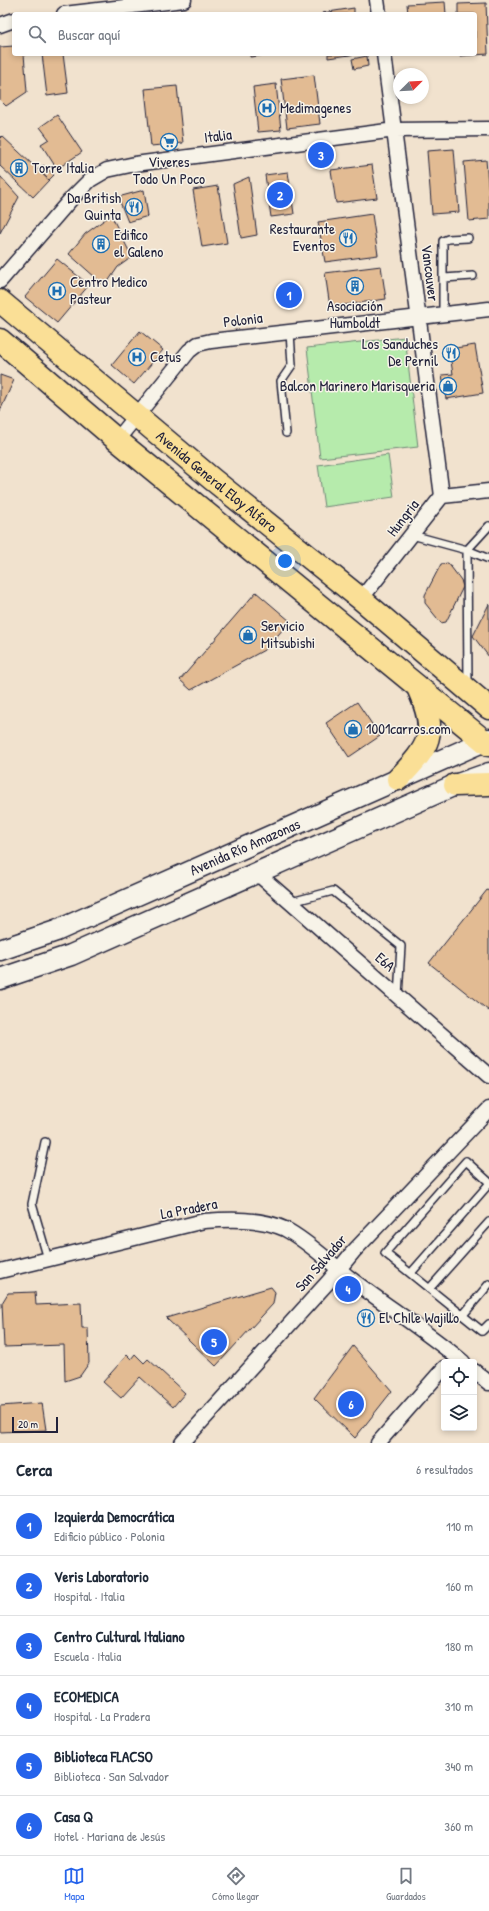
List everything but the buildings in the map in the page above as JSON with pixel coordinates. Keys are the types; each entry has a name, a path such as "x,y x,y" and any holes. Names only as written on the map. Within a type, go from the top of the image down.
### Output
{"main road":[{"name":"Avenida General Eloy Alfaro","path":"0,301 212,479 361,599 489,708"},
{"name":"Avenida General Eloy Alfaro","path":"0,340 117,440 332,615 418,688 487,742"},
{"path":"398,779 419,758 428,738 429,716 418,688"},
{"name":"Avenida Río Amazonas","path":"0,950 56,932 398,779 487,742"},
{"name":"Avenida Río Amazonas","path":"0,979 70,955 258,874 454,785 489,773"},
{"path":"454,785 489,784"}],"street":[{"path":"81,12 184,0"},
{"path":"377,0 379,12"},
{"path":"0,25 12,21"},
{"name":"Vancouver","path":"384,56 442,496"},
{"name":"Italia","path":"0,281 70,199 90,180 107,170 143,163 395,130 489,129"},
{"name":"Polonia","path":"117,440 189,351 198,344 211,341 489,309"},
{"name":"Hungria","path":"361,599 442,496 489,491"},
{"name":"E6A","path":"258,874 489,1076"},
{"name":"San Salvador","path":"182,1443 353,1252 489,1109"},
{"name":"La Pradera","path":"0,1271 204,1221 230,1219 258,1222 285,1229 339,1268 455,1359"},
{"path":"378,1443 441,1371"},
{"path":"477,1373 489,1383"}],"lane":[{"path":"443,314 443,241 448,239 468,238"},
{"path":"444,278 472,276"},
{"path":"286,433 282,381 292,365 290,332"},
{"path":"468,691 467,550 489,526"},
{"path":"412,535 467,550 489,559"},
{"path":"291,902 333,891 401,946 398,996"},
{"path":"45,1142 32,1204 48,1259"},
{"path":"411,1273 489,1183 466,1161 386,1252 411,1273 482,1331 489,1324"},
{"path":"430,1288 489,1222"},
{"path":"463,1315 489,1284"}],"green space":[{"path":"405,337 418,447 320,458 307,348"},
{"path":"388,455 394,497 324,507 318,465"}],"place":[{"name":"Medimagenes","path":"267,108"},
{"name":"Viveres Todo Un Poco","path":"169,142"},
{"name":"Centro Cultural Italiano","path":"321,155"},
{"name":"Torre Italia","path":"19,168"},
{"name":"Veris Laboratorio","path":"280,195"},
{"name":"Da British Quinta","path":"134,207"},
{"name":"Restaurante Eventos","path":"348,238"},
{"name":"Edifico el Galeno","path":"101,244"},
{"name":"Asociación Humboldt","path":"355,286"},
{"name":"Centro Medico Pasteur","path":"57,291"},
{"name":"Izquierda Democrática","path":"289,295"},
{"name":"Los Sanduches De Pernil","path":"451,353"},
{"name":"Cetus","path":"137,357"},
{"name":"Balcon Marinero Marisqueria","path":"448,386"},
{"name":"Servicio Mitsubishi","path":"248,635"},
{"name":"1001carros.com","path":"353,729"},
{"name":"ECOMEDICA","path":"348,1289"},
{"name":"El ChIle Wajillo","path":"366,1318"},
{"name":"Biblioteca FLACSO","path":"214,1342"},
{"name":"Casa Q","path":"351,1404"}]}
